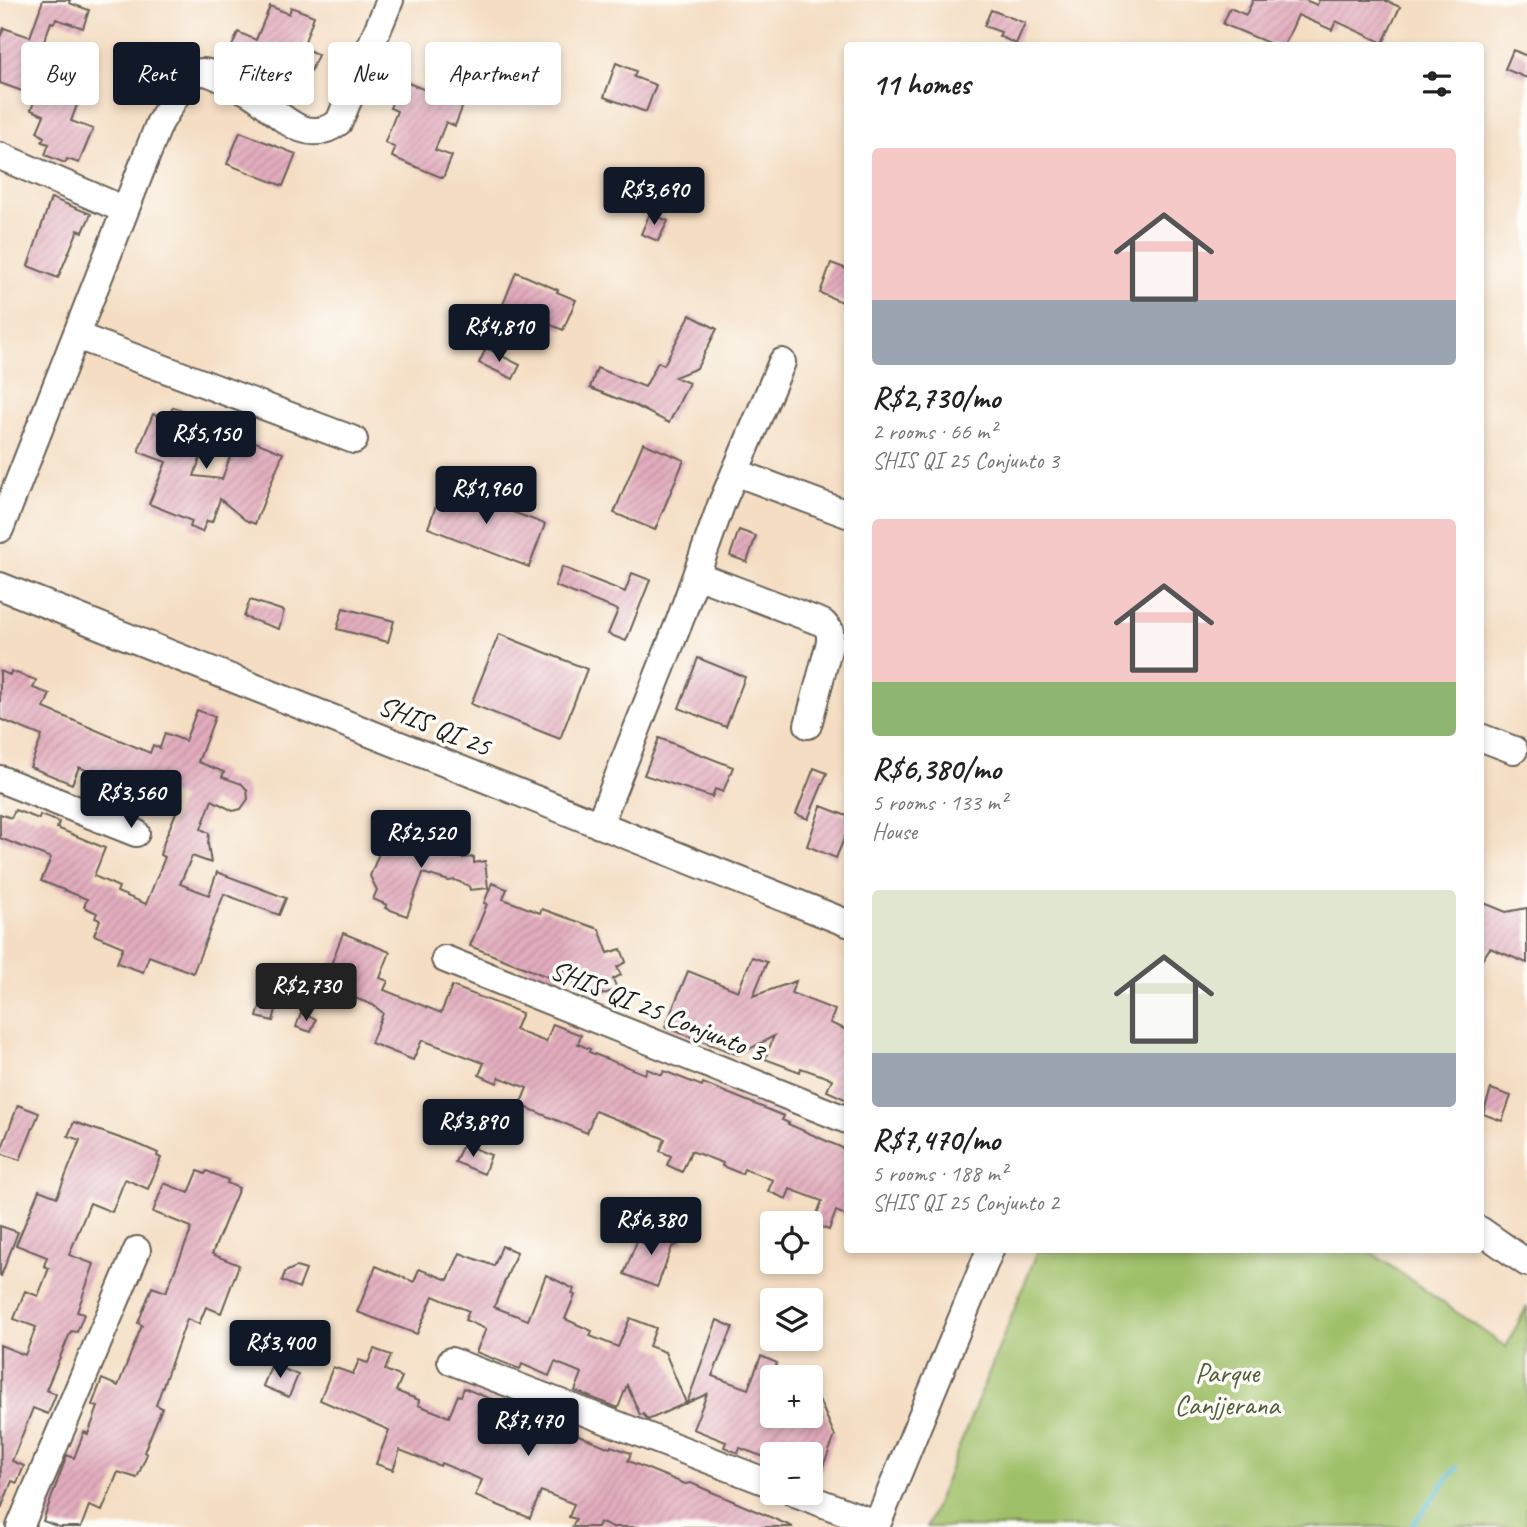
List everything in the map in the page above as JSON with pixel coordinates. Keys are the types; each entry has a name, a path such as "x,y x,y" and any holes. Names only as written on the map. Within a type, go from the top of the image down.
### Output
{"street":[{"path":"0,529 159,124 177,94 195,74 208,72 250,93 282,119 308,131 319,133 331,129 339,122 390,0"},
{"path":"0,156 125,210"},
{"path":"77,336 354,440"},
{"path":"599,825 735,472 782,362"},
{"path":"735,472 844,513"},
{"path":"696,575 823,623 830,631 831,642 808,725"},
{"name":"SHIS QI 25","path":"0,586 844,922"},
{"path":"1484,739 1514,750"},
{"path":"0,779 136,833"},
{"name":"SHIS QI 25 Conjunto 3","path":"445,958 844,1119"},
{"path":"1484,1233 1527,1263"},
{"path":"20,1527 137,1250"},
{"path":"823,1505 876,1526 989,1253"},
{"path":"451,1361 760,1479"}],"green space":[{"name":"Parque Canjjerana","path":"1037,1253 1372,1253 1506,1347 1527,1306 1527,1527 927,1527"}],"building":[{"path":"43,0 70,0 69,3 89,10 83,28 56,19 54,23 51,22 44,42 21,42 21,91 0,83 0,37 4,28 30,37"},
{"path":"1253,0 1305,0 1317,5 1319,0 1384,0 1400,7 1383,42 1336,21 1332,30 1298,15 1286,42 1266,42 1223,24 1230,8 1246,15"},
{"path":"270,6 289,14 291,7 314,16 305,42 234,42 238,32 256,40"},
{"path":"991,10 1025,23 1017,42 999,36 1001,32 984,26"},
{"path":"1513,50 1527,56 1527,78 1505,69"},
{"path":"616,63 636,71 634,77 656,85 646,112 604,97"},
{"path":"411,84 425,90 425,105 463,105 455,126 446,122 435,150 452,156 443,178 392,157 395,148 385,142 397,111 390,108 391,105 411,105"},
{"path":"33,105 77,105 71,121 93,129 79,163 67,159 65,163 45,155 49,144 42,142 44,137 37,132 44,115 31,110"},
{"path":"240,132 296,154 283,186 227,164"},
{"path":"51,198 91,214 83,232 78,230 58,278 28,266"},
{"path":"650,213 668,221 658,241 641,234"},
{"path":"831,263 844,268 844,303 820,293"},
{"path":"516,272 576,300 563,330 502,307"},
{"path":"690,315 717,329 697,368 675,377 689,383 669,423 636,406 590,388 597,368 645,387 658,362 664,365"},
{"path":"486,348 520,365 513,379 479,363"},
{"path":"173,407 213,421 194,476 222,479 238,435 283,453 255,524 245,520 220,499 212,522 207,521 202,532 190,527 192,521 149,504 166,462 139,452 139,449 153,414 167,420"},
{"path":"643,443 684,460 655,530 614,513"},
{"path":"443,486 545,524 529,567 428,528"},
{"path":"739,530 756,536 747,562 730,556"},
{"path":"562,567 625,592 632,573 650,580 626,641 608,634 618,610 555,586"},
{"path":"250,600 284,611 279,629 244,617"},
{"path":"343,608 394,621 388,642 337,629"},
{"path":"499,634 587,669 560,739 471,704"},
{"path":"698,658 745,677 726,727 679,708"},
{"path":"0,671 10,675 11,671 36,680 33,688 50,694 44,708 150,753 153,745 160,748 165,733 185,741 197,710 215,717 198,762 224,772 222,777 242,784 247,790 248,799 241,809 233,811 212,800 201,829 209,833 211,863 192,856 180,884 209,895 217,872 286,898 279,915 224,894 193,973 149,956 143,972 117,963 123,947 94,935 100,920 95,918 97,913 84,907 87,899 41,881 51,858 0,838 0,814 11,818 15,810 39,819 40,815 59,822 57,828 105,848 94,876 119,887 117,892 146,904 165,857 160,855 165,839 182,798 132,780 123,797 103,789 107,779 79,767 72,784 30,767 42,736 0,719"},
{"path":"659,738 733,767 723,792 715,789 712,797 644,775"},
{"path":"814,768 827,773 808,819 796,814"},
{"path":"821,806 844,815 844,839 836,858 807,846"},
{"path":"453,834 469,840 462,858 474,857 474,863 485,861 488,888 470,890 469,886 455,880 449,881 423,873 407,916 385,908 387,905 373,899 377,890 370,876 386,836 409,845 412,840 446,853"},
{"path":"492,883 507,889 503,899 540,913 542,909 599,929 608,953 621,949 626,962 617,967 621,975 613,979 617,989 602,995 595,976 577,984 567,962 558,981 470,946 487,904 484,903"},
{"path":"1484,903 1506,912 1527,908 1527,963 1490,948 1484,957"},
{"path":"343,933 390,952 380,978 388,981 384,990 441,1013 452,986 522,1013 515,1030 546,1042 553,1024 581,1035 578,1044 590,1049 589,1052 645,1074 647,1069 662,1075 664,1071 702,1086 703,1083 784,1116 782,1120 788,1124 844,1149 844,1215 836,1211 829,1230 823,1228 823,1211 818,1211 822,1201 790,1189 786,1199 768,1191 773,1180 744,1169 742,1174 722,1166 723,1163 691,1151 682,1172 667,1165 671,1156 660,1151 665,1139 595,1111 587,1133 520,1105 527,1088 499,1077 497,1083 479,1075 484,1063 422,1040 413,1060 371,1043 383,1013 373,1005 323,986"},
{"path":"752,957 767,962 753,996 796,981 791,993 835,1010 830,1023 844,1029 844,1099 827,1091 832,1079 801,1068 800,1072 765,1059 774,1036 738,1055 665,1027 688,971 738,991"},
{"path":"261,1002 277,1006 273,1021 257,1017"},
{"path":"301,1013 316,1019 311,1032 296,1027"},
{"path":"1491,1089 1511,1096 1502,1121 1484,1114"},
{"path":"18,1105 39,1113 20,1160 0,1153"},
{"path":"74,1122 140,1145 158,1153 157,1156 161,1158 148,1189 125,1179 112,1212 90,1203 69,1255 94,1264 77,1312 84,1314 77,1332 71,1331 46,1390 56,1394 48,1414 33,1408 12,1461 24,1466 17,1483 12,1481 1,1509 0,1345 25,1355 36,1327 14,1319 25,1291 38,1296 49,1268 44,1266 47,1257 16,1245 39,1190 57,1197 80,1140 68,1136"},
{"path":"463,1144 491,1155 484,1174 455,1162"},
{"path":"198,1171 205,1174 207,1171 239,1188 212,1254 239,1265 221,1313 206,1307 199,1324 187,1319 156,1405 162,1408 144,1452 147,1454 137,1478 118,1472 102,1511 89,1506 81,1527 59,1527 43,1521 67,1455 74,1458 84,1432 88,1434 98,1407 92,1405 102,1379 118,1386 142,1325 138,1323 152,1287 166,1292 190,1233 191,1227 153,1212 164,1183 189,1193"},
{"path":"0,1226 18,1232 1,1276 0,1275"},
{"path":"652,1228 686,1241 672,1247 657,1287 624,1274 637,1241 646,1244"},
{"path":"502,1246 517,1252 494,1307 528,1320 546,1275 574,1289 572,1294 575,1295 565,1319 592,1331 590,1336 618,1347 630,1318 656,1328 649,1346 665,1352 686,1403 648,1420 643,1414 640,1415 627,1385 618,1408 575,1391 582,1373 555,1362 549,1376 522,1364 520,1369 476,1352 486,1329 465,1320 469,1311 433,1296 417,1334 357,1312 376,1266 414,1282 419,1269 448,1280 460,1253 494,1266"},
{"path":"296,1267 306,1270 299,1288 282,1281 285,1272"},
{"path":"717,1320 733,1327 712,1376 748,1389 761,1356 777,1363 760,1365 760,1428 823,1428 823,1409 835,1436 823,1466 823,1442 760,1442 760,1455 740,1448 738,1453 724,1447 726,1442 693,1429 707,1394 687,1403"},
{"path":"374,1349 391,1355 385,1370 402,1377 396,1391 419,1400 418,1405 449,1417 458,1395 461,1396 464,1388 610,1448 611,1446 631,1453 628,1461 685,1484 691,1483 793,1527 611,1527 599,1522 597,1527 572,1527 576,1519 569,1517 574,1504 541,1491 530,1518 475,1496 482,1480 441,1463 440,1466 400,1450 393,1470 376,1464 389,1430 320,1400 333,1367 353,1374 359,1360 368,1363"},
{"path":"272,1364 298,1375 289,1397 263,1386"}],"waterway":[{"path":"1411,1527 1456,1468"}]}
